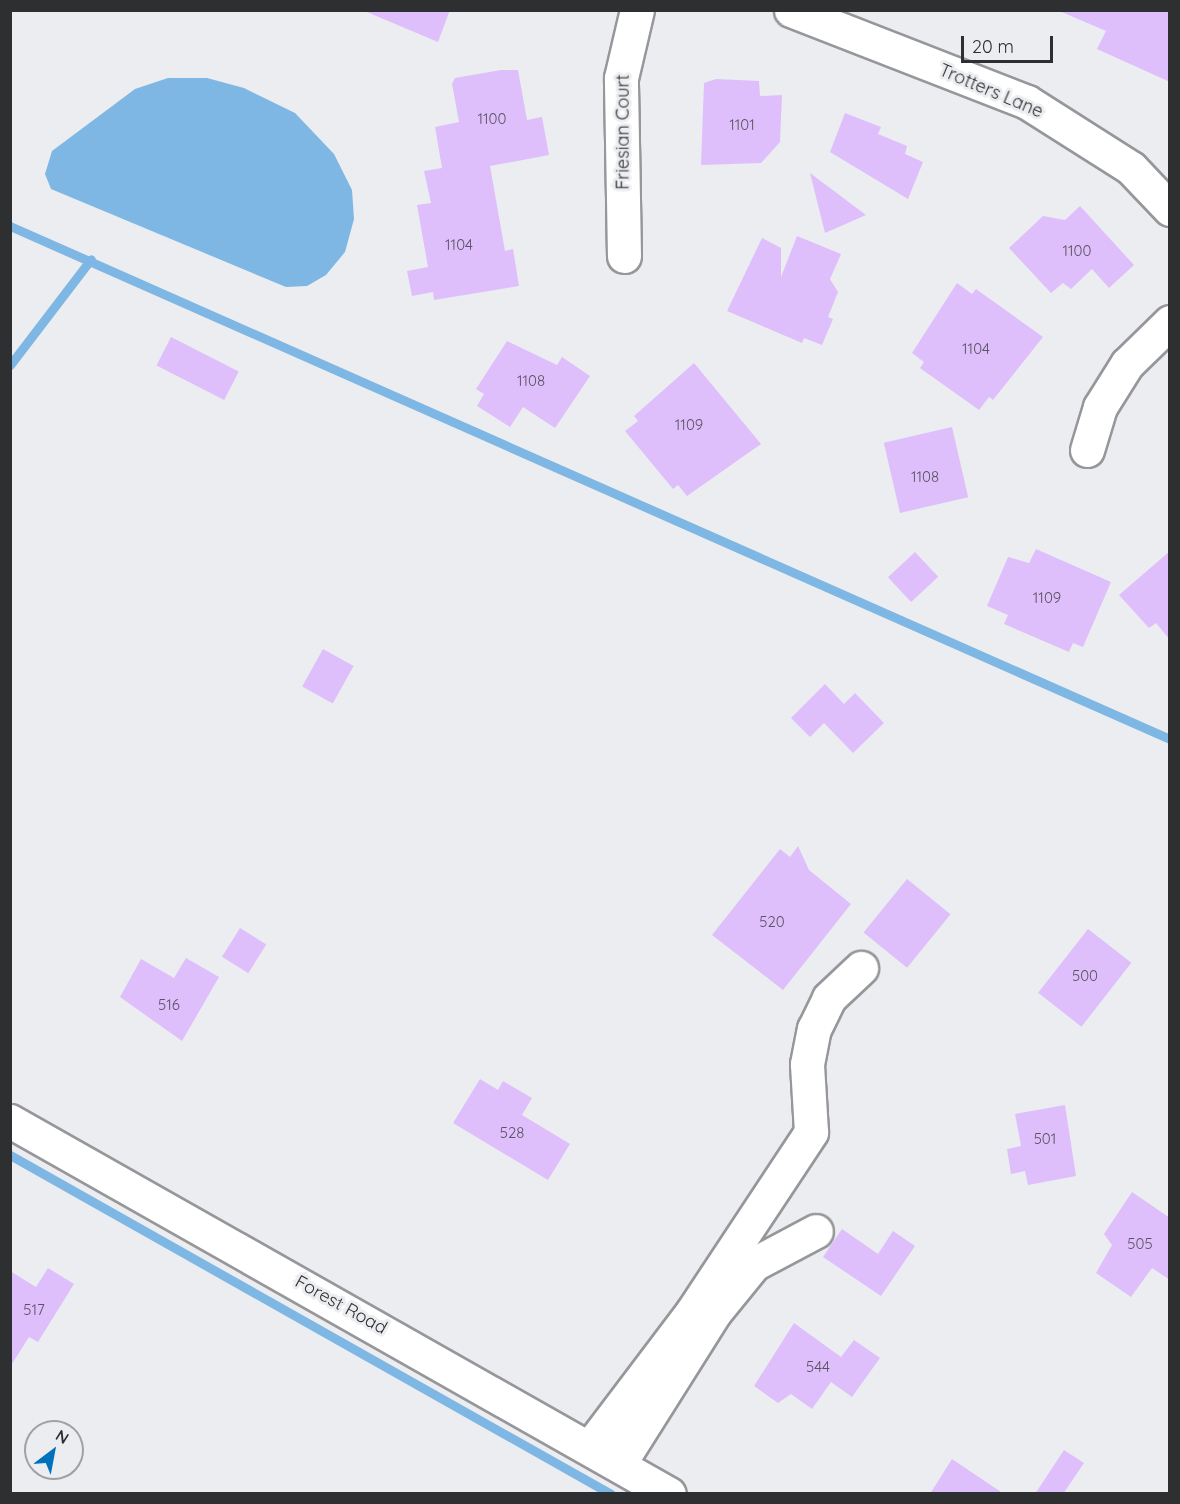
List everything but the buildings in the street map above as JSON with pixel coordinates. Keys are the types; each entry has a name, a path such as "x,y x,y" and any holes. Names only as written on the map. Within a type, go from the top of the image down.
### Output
{"street":[{"name":"Friesian Court","path":"624,256 621,78 637,10"},
{"name":"Trotters Lane","path":"790,10 1027,102 1131,168 1170,208"},
{"path":"1087,450 1100,407 1127,364 1170,322"},
{"path":"590,1447 692,1312 811,1132 807,1064 814,1029 829,998 861,968"},
{"name":"Forest Road","path":"10,1121 590,1447 669,1494"},
{"path":"619,1464 714,1313 754,1264 816,1231"}],"water":[{"path":"168,78 207,78 244,88 295,113 334,154 352,190 354,219 345,252 326,275 307,286 286,287 51,189 45,174 52,151 135,89"}],"waterway":[{"path":"10,226 1170,739"},
{"path":"10,365 91,259"},
{"path":"10,1155 611,1494"}]}
